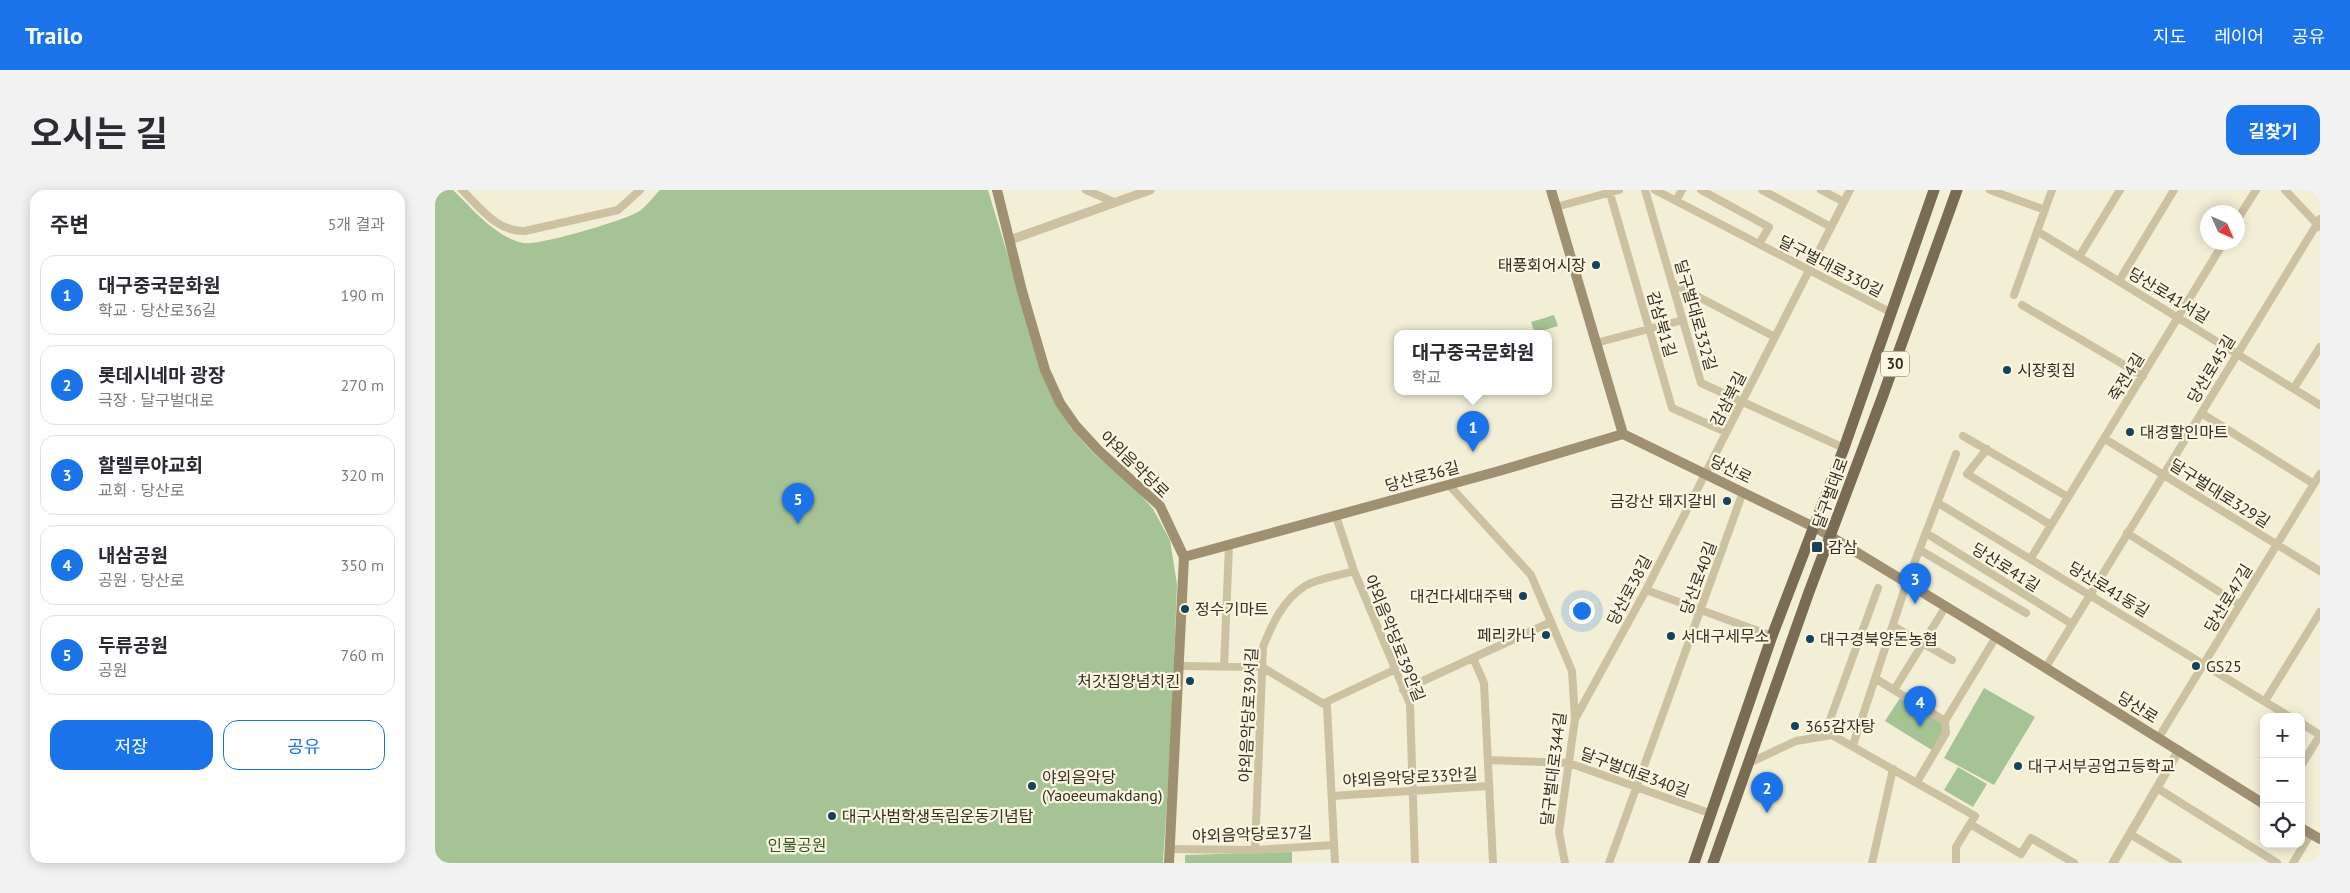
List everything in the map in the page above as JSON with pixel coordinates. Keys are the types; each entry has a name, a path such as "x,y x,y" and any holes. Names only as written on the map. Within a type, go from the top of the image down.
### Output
{"main road":[{"name":"야외음악당로","path":"997,190 1045,370 1060,403 1076,426 1098,450 1160,506 1185,557 1169,863"},
{"path":"1551,190 1623,434"},
{"name":"달구벌대로","path":"1694,863 1772,636 1844,448 1934,190"},
{"name":"달구벌대로","path":"1713,863 1809,592 1831,537 1957,190"},
{"name":"당산로","path":"1623,434 1814,527 2046,667 2262,803"},
{"name":"당산로36길","path":"1185,557 1623,434"},
{"path":"1800,564 1808,568 1805,583 1809,592"},
{"path":"2305,830 2320,840"}],"street":[{"path":"462,190 489,217 512,232 525,231 617,210 640,190"},
{"path":"1086,190 1114,202"},
{"path":"1010,240 1150,190"},
{"path":"1556,207 1609,191 1619,190"},
{"name":"달구벌대로332길","path":"1645,190 1701,383 1844,448"},
{"path":"1655,190 1676,201 1682,190"},
{"name":"달구벌대로330길","path":"1701,190 1769,227 1759,244"},
{"path":"1762,190 1831,227"},
{"path":"1821,190 1844,202"},
{"name":"감삼북길","path":"1705,474 1850,190"},
{"path":"1990,190 2045,210"},
{"path":"2014,295 2052,190"},
{"path":"2079,257 2120,190"},
{"path":"2119,281 2175,190"},
{"path":"2245,207 2256,190"},
{"path":"2285,190 2319,223"},
{"name":"감삼북1길","path":"1609,191 1672,408 1726,432"},
{"name":"달구벌대로330길","path":"1676,201 1890,312"},
{"name":"당산로45길","path":"2046,667 2237,353 2319,223"},
{"name":"당산로41서길","path":"2037,232 2320,405"},
{"name":"죽전4길","path":"2031,558 2219,250"},
{"path":"1672,283 1775,337"},
{"path":"2022,306 2143,376"},
{"path":"1596,343 1683,320"},
{"path":"2294,388 2320,347"},
{"path":"2201,413 2314,484"},
{"path":"1963,436 2068,497"},
{"name":"달구벌대로329길","path":"2105,439 2320,571"},
{"path":"1987,449 1967,474 2051,525"},
{"path":"1853,745 1907,582 1956,454"},
{"name":"당산로38길","path":"1575,719 1646,590 1705,474"},
{"name":"당산로47길","path":"2159,737 2320,474"},
{"name":"달구벌대로344길","path":"1449,484 1531,575 1572,671 1575,719 1559,832 1565,863"},
{"name":"당산로40길","path":"1609,863 1743,492"},
{"name":"당산로41동길","path":"1937,503 2031,558 2284,713"},
{"name":"야외음악당로39안길","path":"1336,516 1354,571 1394,670 1410,704 1415,863"},
{"name":"당산로41길","path":"1926,533 2072,624"},
{"path":"2127,533 2240,605"},
{"path":"1224,667 1229,545"},
{"name":"당산로41길","path":"1919,550 2026,613"},
{"name":"야외음악당로39서길","path":"1255,850 1263,647 1272,623 1290,599 1306,585 1354,571"},
{"path":"1825,736 1877,588"},
{"path":"1646,590 1772,636"},
{"path":"1894,690 1946,606"},
{"path":"2265,701 2320,612"},
{"path":"1403,690 1551,622"},
{"path":"1893,626 1952,660"},
{"path":"1917,782 1946,734 1945,721 1996,637"},
{"path":"1473,658 1485,683 1493,863"},
{"path":"1179,666 1262,667 1327,706 1335,863"},
{"path":"1324,704 1394,670"},
{"path":"1876,679 1945,721"},
{"path":"2305,726 2320,735 2305,759"},
{"path":"1749,763 1796,741 1832,735 1853,745 1975,816 1956,847 1956,863"},
{"path":"2113,863 2179,750"},
{"name":"달구벌대로340길","path":"1488,760 1569,762 1712,814"},
{"path":"1873,863 1893,769"},
{"name":"야외음악당로33안길","path":"1332,796 1489,786"},
{"path":"2157,788 2277,863"},
{"path":"1970,824 2021,854"},
{"path":"2130,834 2178,863"},
{"path":"2293,863 2311,834"},
{"path":"2021,863 2021,854 2031,838 2074,863"},
{"name":"야외음악당로37길","path":"1170,848 1255,850 1334,845"}],"green space":[{"name":"인물공원","path":"435,190 453,190 494,229 513,240 532,243 599,227 629,216 647,205 660,190 988,190 1017,286 1070,427 1094,454 1130,483 1153,509 1170,540 1177,584 1171,739 1163,863 435,863"},
{"path":"1554,315 1558,326 1545,330 1534,330 1531,322"},
{"path":"1984,688 2035,717 1994,785 1944,758"},
{"path":"1902,695 1945,721 1946,733 1935,752 1885,721"},
{"path":"1958,767 1987,784 1973,807 1944,790"},
{"path":"1292,852 1292,863 1185,863 1185,855"}],"place":[{"name":"태풍회어시장","path":"1596,265"},
{"name":"시장횟집","path":"2007,370"},
{"name":"대경할인마트","path":"2130,432"},
{"name":"대구중국문화원","path":"1473,452"},
{"name":"금강산 돼지갈비","path":"1727,501"},
{"name":"두류공원","path":"798,524"},
{"name":"감삼","path":"1817,547"},
{"name":"대건다세대주택","path":"1523,596"},
{"name":"할렐루야교회","path":"1915,604"},
{"name":"정수기마트","path":"1185,609"},
{"name":"페리카나","path":"1546,635"},
{"name":"서대구세무소","path":"1671,636"},
{"name":"대구경북양돈농협","path":"1810,639"},
{"name":"GS25","path":"2196,666"},
{"name":"처갓집양념치킨","path":"1190,681"},
{"name":"365감자탕","path":"1795,726"},
{"name":"내삼공원","path":"1920,727"},
{"name":"대구서부공업고등학교","path":"2018,766"},
{"name":"야외음악당 (Yaoeeumakdang)","path":"1032,786"},
{"name":"롯데시네마 광장","path":"1767,813"},
{"name":"대구사범학생독립운동기념탑","path":"832,816"}]}
